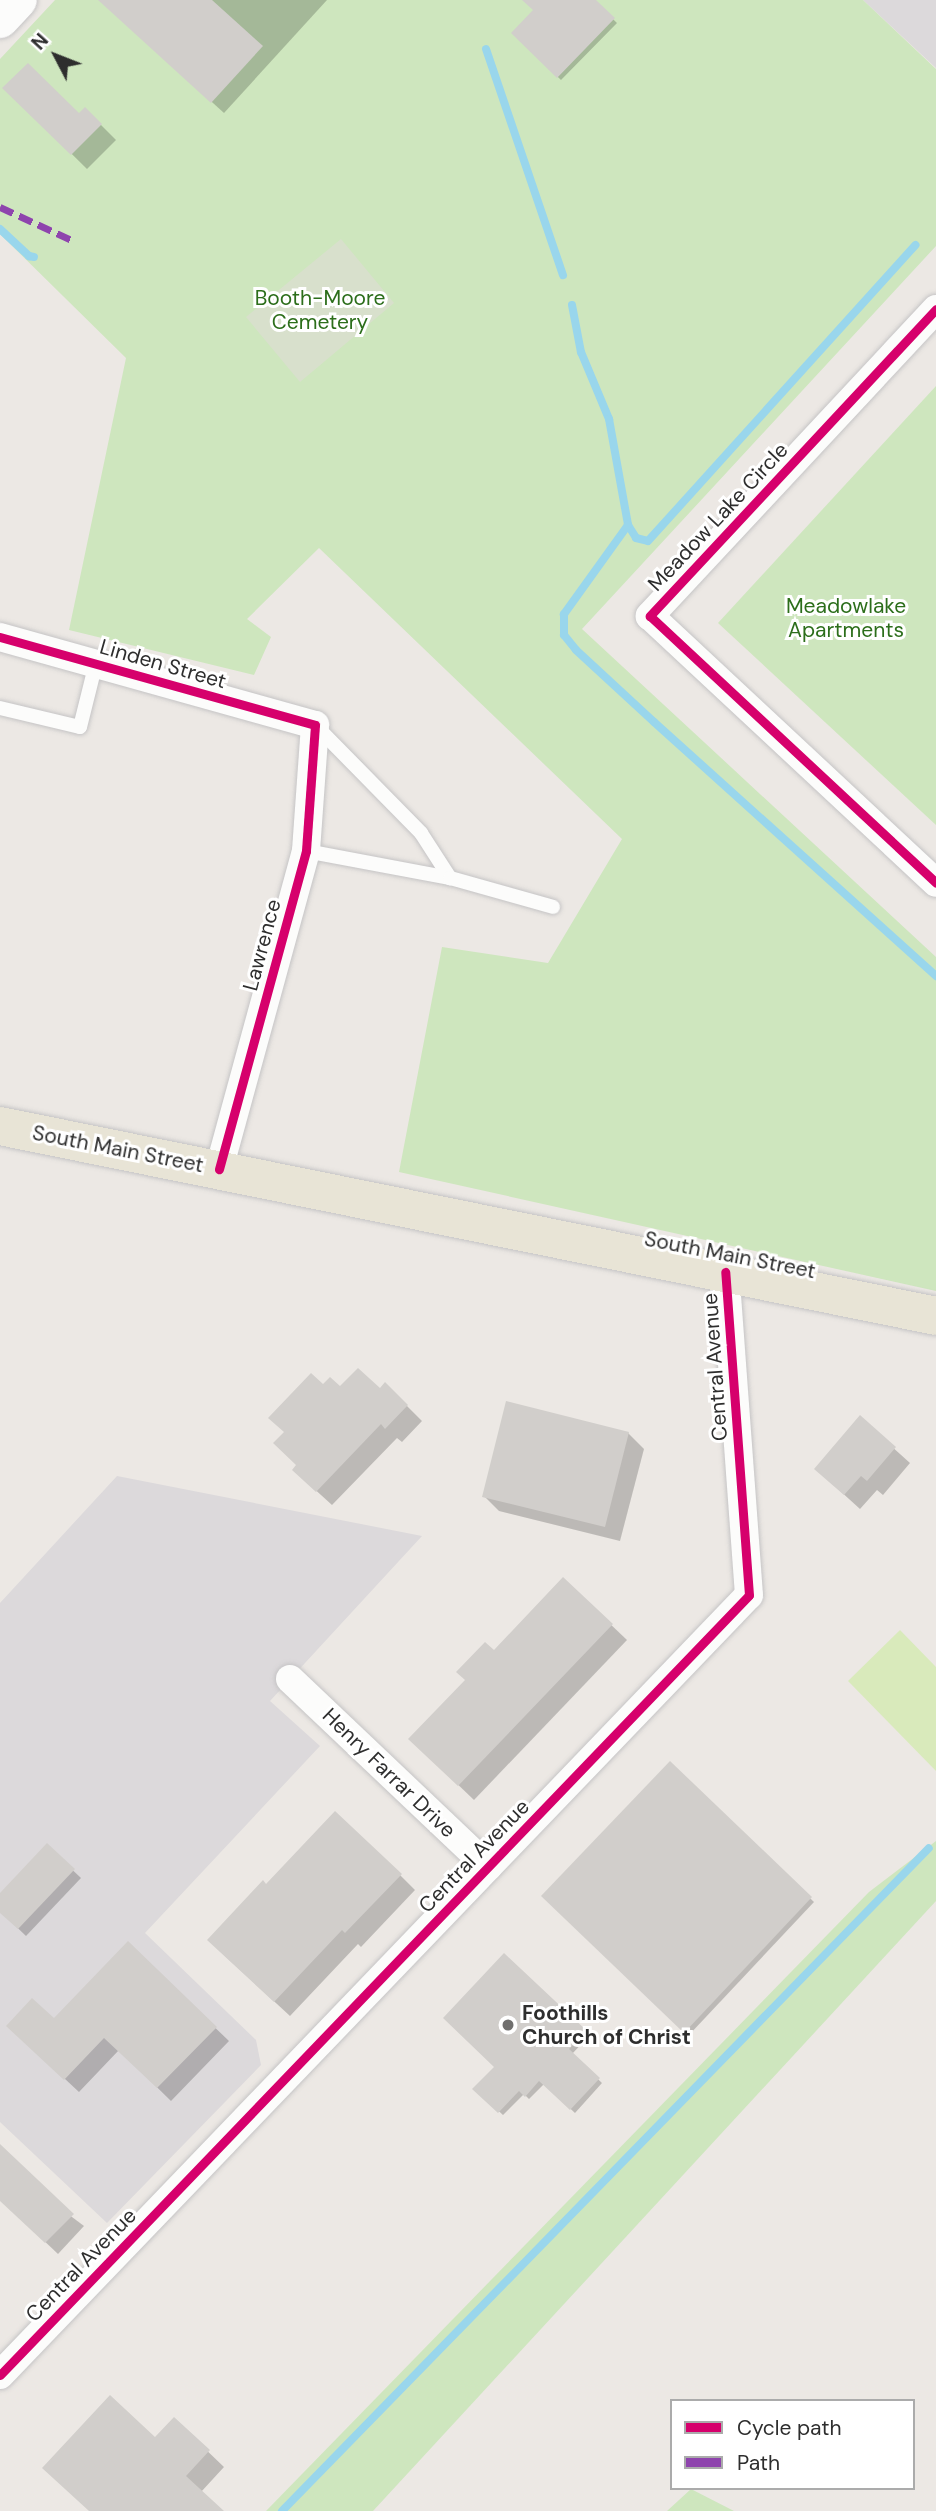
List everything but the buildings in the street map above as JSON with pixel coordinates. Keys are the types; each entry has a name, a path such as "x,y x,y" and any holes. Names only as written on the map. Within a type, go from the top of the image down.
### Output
{"main road":[{"name":"South Main Street","path":"0,1126 936,1316"}],"street":[{"path":"0,19 18,0"},
{"name":"Meadow Lake Circle","path":"936,309 650,616 936,883"},
{"name":"Linden Street","path":"0,638 315,725"},
{"name":"Lawrence","path":"219,1169 306,851 315,725"},
{"name":"Central Avenue","path":"0,2375 749,1595 726,1272"},
{"name":"Henry Farrar Drive","path":"290,1679 488,1867"}],"lane":[{"path":"0,708 80,727 96,663"},
{"path":"315,725 421,833 450,878"},
{"path":"306,851 450,878 553,907"}],"shaded area":[{"path":"863,0 936,0 936,68"},
{"path":"117,1476 422,1536 270,1701 320,1746 145,1933 256,2040 261,2065 107,2223 0,2122 0,1603"}],"green space":[{"path":"55,0 863,0 936,69 936,246 582,629 936,957 936,1291 399,1172 442,947 548,963 622,839 319,548 247,619 271,637 254,675 69,630 126,358 0,234 0,59"},
{"name":"Booth-Moore Cemetery","path":"341,239 394,303 300,382 246,317"},
{"name":"Meadowlake Apartments","path":"936,386 936,825 718,623"},
{"path":"900,1630 936,1667 936,1771 848,1681"},
{"path":"936,1841 936,1901 373,2511 266,2511 869,1892"},
{"path":"693,2490 734,2511 667,2511"}],"waterway":[{"path":"486,49 563,275"},
{"path":"0,229 29,256 34,257"},
{"path":"572,305 581,352 609,419 628,525 636,538 648,541 915,245"},
{"path":"628,525 564,614 564,635 576,650 654,722 936,976"},
{"path":"282,2511 929,1848"}],"marked path":[{"path":"0,207 74,241"}],"cycle path":[{"path":"936,309 650,616 936,883"},
{"path":"0,637 315,725 306,851 219,1169"},
{"path":"0,2375 749,1595 725,1272"}],"place":[{"name":"Foothills Church of Christ","path":"508,2025"}]}
